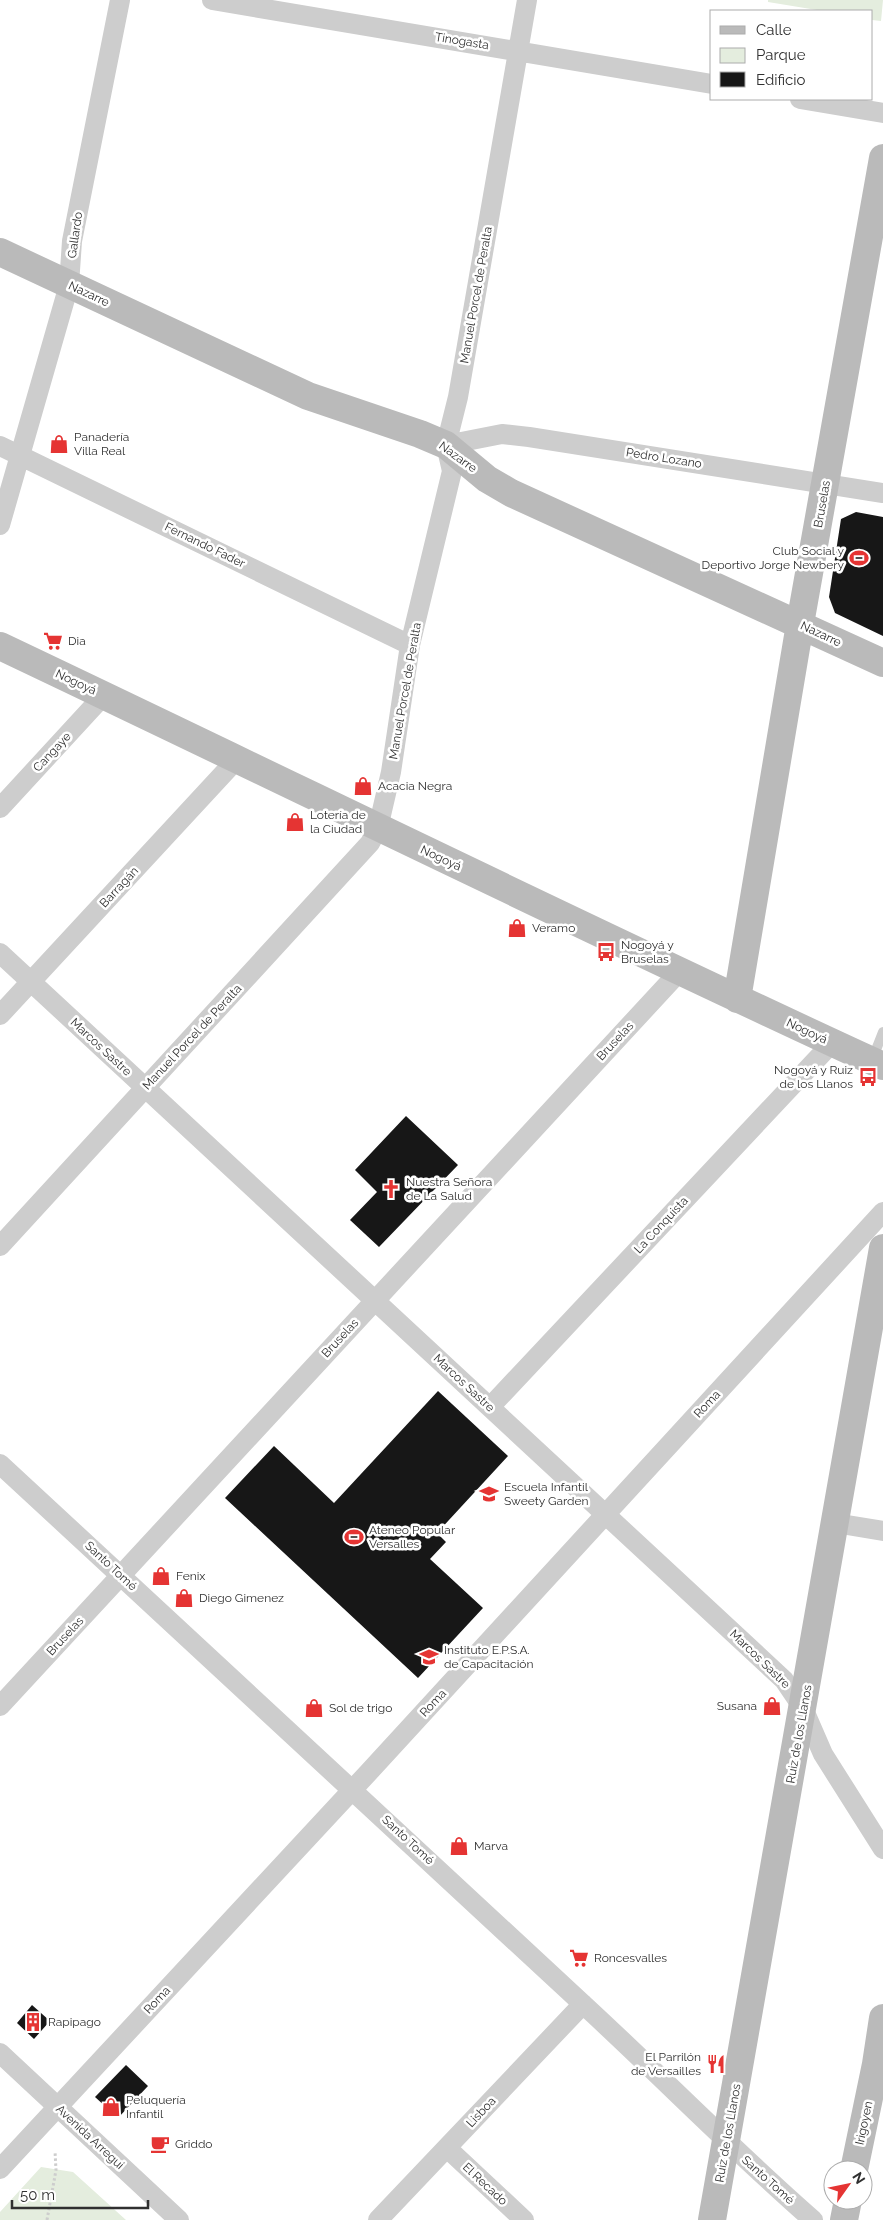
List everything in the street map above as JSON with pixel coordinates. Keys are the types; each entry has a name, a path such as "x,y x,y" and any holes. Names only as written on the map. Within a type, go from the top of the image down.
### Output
{"street":[{"name":"Gallardo","path":"0,525 69,285 72,241 120,0"},
{"name":"Tinogasta","path":"212,0 710,84"},
{"name":"Manuel Porcel de Peralta","path":"0,1246 370,843 378,828 391,772 410,645 452,471 446,445 458,397 528,0"},
{"path":"806,100 883,113"},
{"name":"Bruselas","path":"737,999 800,624 883,158"},
{"name":"Nazarre","path":"0,252 308,396 420,434 446,445 487,478 511,493 800,624 883,664"},
{"name":"Pedro Lozano","path":"446,445 502,434 883,493"},
{"name":"Fernando Fader","path":"0,446 410,645"},
{"name":"Nogoyá","path":"0,646 378,828 877,1064"},
{"name":"Cangaye","path":"0,808 104,695"},
{"name":"Barragán","path":"0,1015 238,759"},
{"name":"Marcos Sastre","path":"0,953 784,1680 803,1708 823,1754 883,1849"},
{"name":"Bruselas","path":"0,1706 680,971"},
{"name":"La Conquista","path":"490,1407 832,1043"},
{"name":"Roma","path":"0,2169 353,1789 883,1212"},
{"name":"Ruiz de los Llanos","path":"712,2220 883,1248"},
{"name":"Santo Tomé","path":"0,1464 353,1789 726,2141 813,2220"},
{"path":"835,1523 883,1531"},
{"name":"Lisboa","path":"378,2220 583,2004"},
{"name":"Irigoyen","path":"856,2160 879,2065 883,2018"},
{"name":"Avenida Arregui","path":"0,2053 179,2220"},
{"name":"El Recado","path":"447,2148 524,2220"}],"lane":[{"path":"877,1064 883,1032"}],"path":[{"path":"47,2220 56,2170 55,2151"}],"green space":[{"path":"768,0 883,0 881,21 873,20 873,10 817,10 768,2"},
{"path":"41,2167 73,2172 126,2220 0,2220 0,2212"}],"building":[{"name":"Club Social y Deportivo Jorge Newbery","path":"856,512 883,517 883,636 835,613 829,597 841,519"},
{"name":"Nuestra Señora de La Salud","path":"406,1116 458,1165 379,1247 350,1220 377,1192 355,1170"},
{"name":"Ateneo Popular Versalles","path":"438,1391 508,1456 437,1533 446,1542 430,1559 483,1608 418,1678 225,1498 274,1446 334,1503"},
{"name":"Rapipago","path":"32,2005 50,2021 34,2039 17,2023"},
{"path":"126,2065 148,2086 118,2118 95,2097"}],"place":[{"name":"Panadería Villa Real","path":"59,444"},
{"name":"Club Social y Deportivo Jorge Newbery","path":"859,558"},
{"name":"Dia","path":"53,641"},
{"name":"Acacia Negra","path":"363,786"},
{"name":"Lotería de la Ciudad","path":"295,822"},
{"name":"Veramo","path":"517,928"},
{"name":"Nogoyá y Bruselas","path":"606,952"},
{"name":"Nogoyá y Ruiz de los Llanos","path":"868,1077"},
{"name":"Nuestra Señora de La Salud","path":"391,1189"},
{"name":"Escuela Infantil Sweety Garden","path":"489,1494"},
{"name":"Ateneo Popular Versalles","path":"354,1537"},
{"name":"Fenix","path":"161,1576"},
{"name":"Diego Gimenez","path":"184,1598"},
{"name":"Instituto E.P.S.A. de Capacitación","path":"429,1657"},
{"name":"Susana","path":"772,1706"},
{"name":"Sol de trigo","path":"314,1708"},
{"name":"Marva","path":"459,1846"},
{"name":"Roncesvalles","path":"579,1958"},
{"name":"Rapipago","path":"33,2022"},
{"name":"El Parrilón de Versailles","path":"716,2064"},
{"name":"Peluquería Infantil","path":"111,2107"},
{"name":"Griddo","path":"160,2144"}]}
